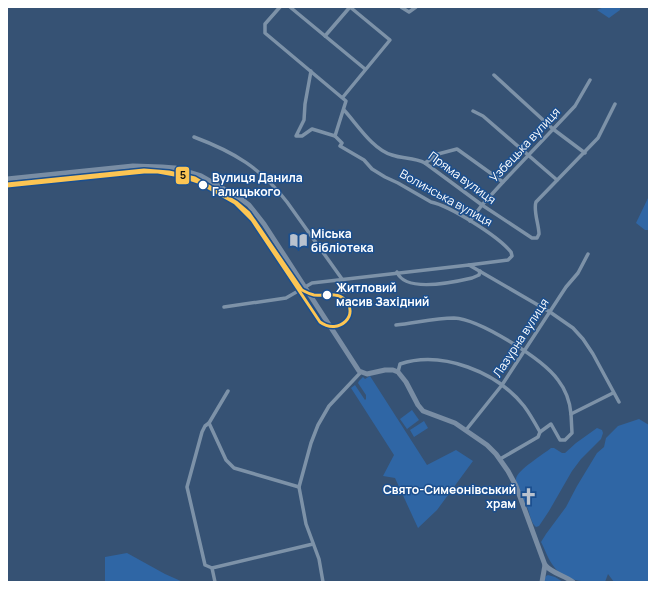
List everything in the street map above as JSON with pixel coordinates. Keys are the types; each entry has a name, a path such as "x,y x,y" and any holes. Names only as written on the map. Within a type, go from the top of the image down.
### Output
{"street":[{"path":"280,7 265,24 265,33 343,97 346,101 335,136 312,129 302,136 296,136 304,120 305,104 311,71"},
{"path":"290,7 366,69"},
{"path":"325,36 350,7 390,39 390,42 343,97"},
{"path":"401,7 408,12 412,12 416,7"},
{"path":"494,75 553,128 585,153"},
{"name":"Узбецька вулиця","path":"470,221 503,182 575,106 590,80"},
{"path":"473,111 483,116 557,180 598,138 615,104"},
{"name":"Пряма вулиця","path":"344,110 382,151 392,156 416,159 425,163 482,205 532,238 537,238 539,234 534,207 536,202 557,180"},
{"name":"Волинська вулиця","path":"224,307 286,298 312,283 508,260 512,256 512,252 496,237 470,221 438,204 430,202 372,169 364,160 340,146 342,143 335,136"},
{"path":"194,137 219,146 236,155 262,175 282,196 342,279"},
{"path":"425,163 438,154 457,149 503,182"},
{"path":"7,179 133,166 162,166 189,171 215,184 249,205 264,224 361,372 367,374 393,370 398,372 402,376 418,405 423,410 466,430 487,445 500,459 516,486 545,565 542,582"},
{"name":"Лазурна вулиця","path":"466,430 502,385 566,286 578,273 588,254"},
{"path":"469,265 550,312 573,328 583,339 593,354 613,393 620,402"},
{"path":"397,272 399,277 404,280 423,285 472,278 479,275 480,271"},
{"path":"396,325 454,318 466,320 484,327 524,350 542,363 558,379 566,393 570,408 572,432 565,440 560,440 551,424 540,432 538,437 500,459"},
{"path":"398,372 400,364 411,360 431,359 475,369 502,385 524,406 540,432"},
{"path":"323,582 319,559 306,524 299,487 318,425 329,406 361,372"},
{"path":"228,390 202,432 186,487 205,565 212,568 313,544"},
{"path":"571,414 613,393"},
{"path":"209,422 226,460 234,468 299,487"},
{"path":"545,565 555,573 576,582"},
{"path":"212,568 215,582"}],"shaded area":[{"path":"604,7 620,7 620,10 609,18 597,10"},
{"path":"649,196 649,230 645,230 636,223"},
{"path":"370,376 427,465 456,450 473,461 437,510 418,528 395,478 383,476 394,455 351,388 355,385 365,400 366,395 358,383 363,377 365,379"},
{"path":"412,410 419,420 407,429 400,419"},
{"path":"639,419 649,425 649,582 614,582 608,574 605,582 590,582 569,578 563,575 552,564 541,542 566,507 597,453 604,447 606,438 618,426"},
{"path":"424,421 428,428 414,437 410,430"},
{"path":"597,428 602,430 603,433 601,439 581,459 572,471 549,511 539,526 536,527 532,522 516,485 518,475 551,448 565,453"},
{"path":"127,553 183,582 105,582 105,557"},
{"path":"548,575 555,577 563,582 543,582"}],"tram line":[{"path":"332,294 353,292"}],"transit line":[{"name":"5","path":"7,184 144,170 169,172 195,178 236,202 249,213 302,290 314,295 334,295 341,297 349,305 349,317 340,325 327,326 320,322 252,220 235,203 198,182 180,176 158,172 144,172 7,186"}],"place":[{"name":"Вулиця Данила Галицького","path":"203,185"},
{"name":"Міська бібліотека","path":"298,241"},
{"name":"Житловий масив Західний","path":"327,295"},
{"name":"Свято-Симеонівський храм","path":"529,497"}]}
